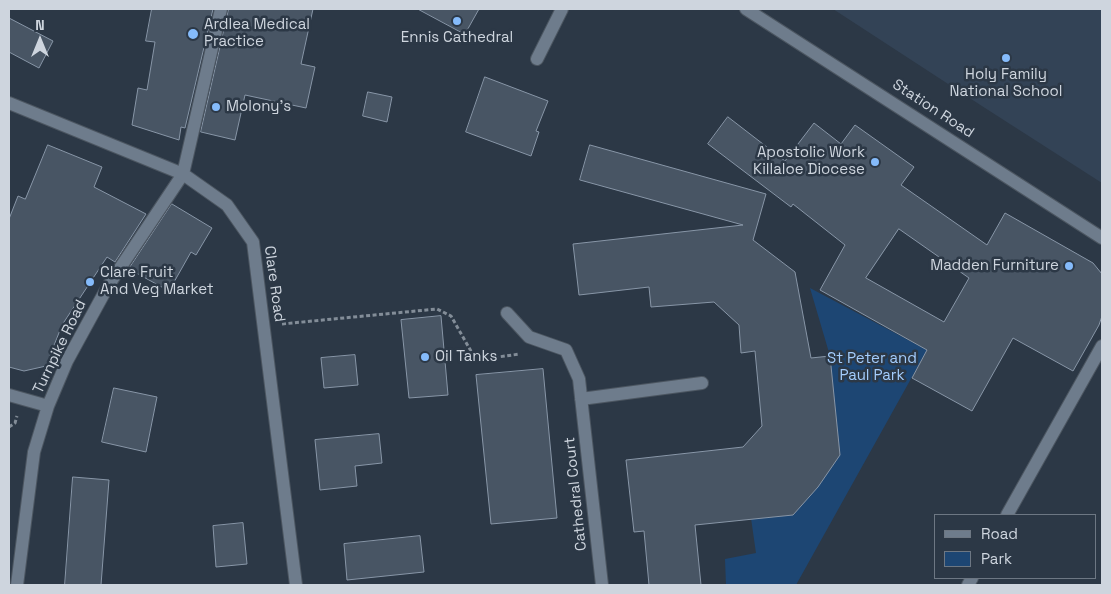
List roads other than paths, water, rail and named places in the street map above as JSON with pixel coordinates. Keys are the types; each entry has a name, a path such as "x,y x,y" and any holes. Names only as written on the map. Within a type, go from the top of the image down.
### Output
{"main road":[{"path":"183,174 221,9"},
{"path":"538,59 562,9"},
{"name":"Station Road","path":"746,9 1102,238"},
{"name":"Clare Road","path":"9,103 183,174 227,205 253,242 296,585"},
{"name":"Turnpike Road","path":"14,583 34,452 48,406 67,361 108,286 183,174"},
{"name":"Cathedral Court","path":"508,313 529,337 566,350 579,379 602,585"},
{"path":"1008,514 1102,346"},
{"path":"581,399 702,383"},
{"path":"9,395 48,406"}],"place":[{"name":"Ennis Cathedral","path":"457,21"},
{"name":"Ardlea Medical Practice","path":"193,34"},
{"name":"Holy Family National School","path":"1006,58"},
{"name":"Molony's","path":"216,107"},
{"name":"Apostolic Work Killaloe Diocese","path":"875,162"},
{"name":"Madden Furniture","path":"1069,266"},
{"name":"Clare Fruit And Veg Market","path":"90,282"},
{"name":"Oil Tanks","path":"425,357"}],"park label":[{"name":"St Peter and Paul Park","path":"872,368"}]}
